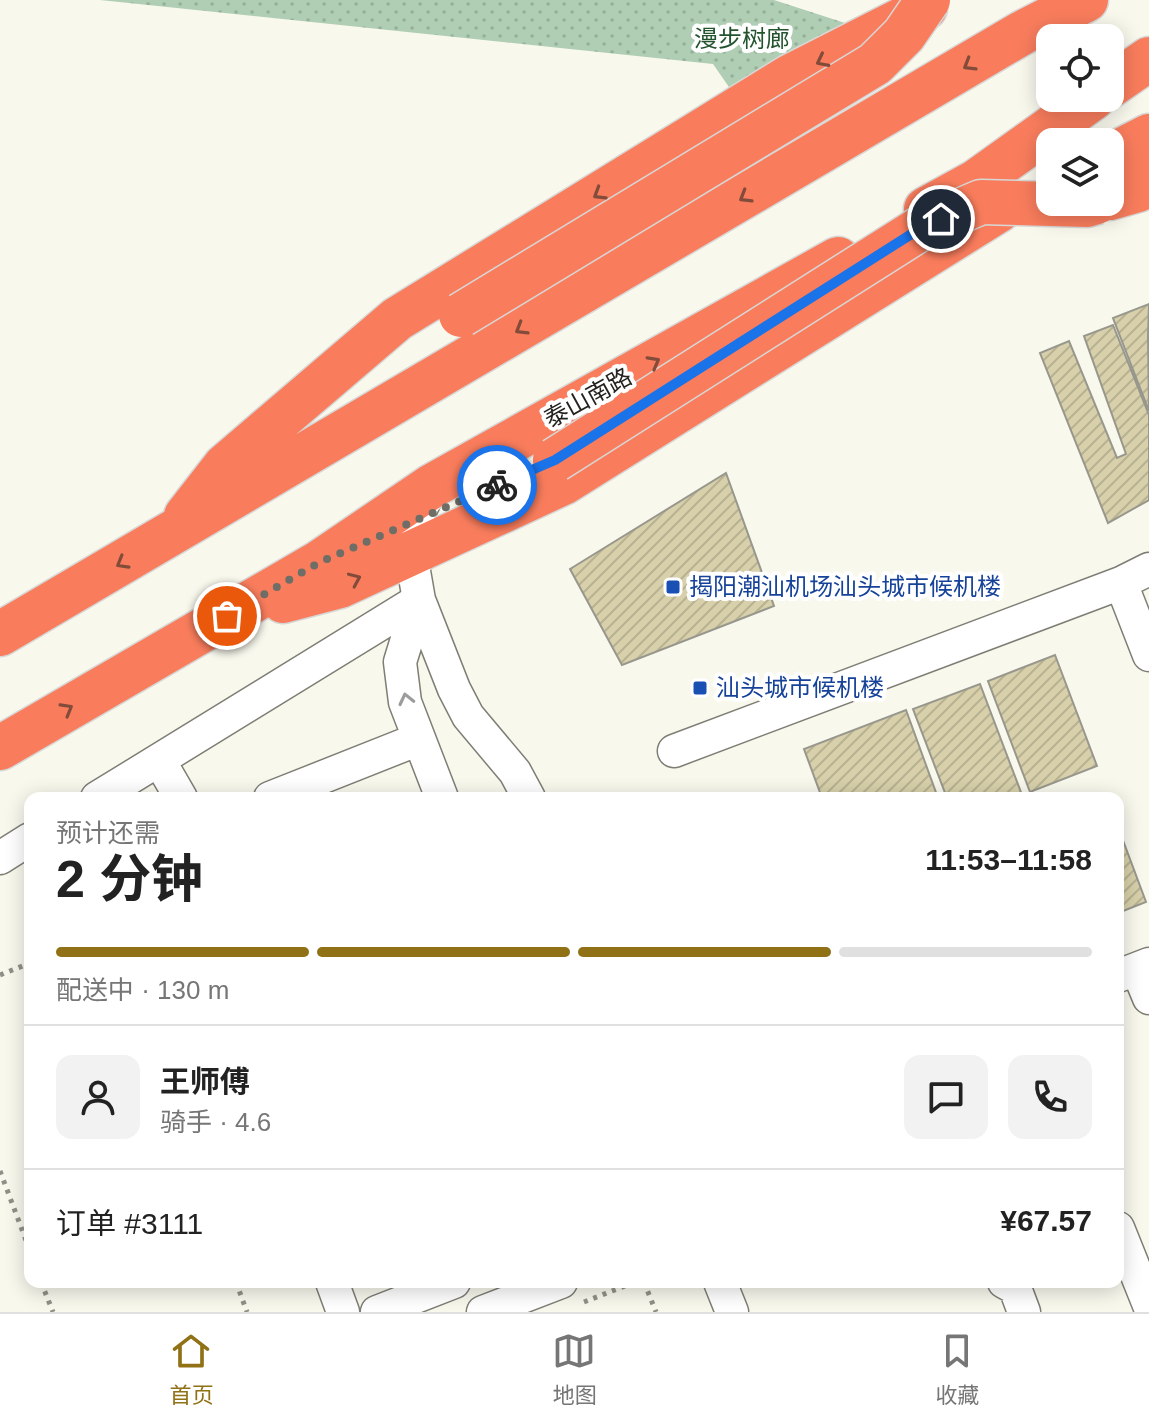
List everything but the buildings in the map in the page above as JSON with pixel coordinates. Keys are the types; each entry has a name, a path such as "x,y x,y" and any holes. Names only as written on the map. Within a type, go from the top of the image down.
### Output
{"highway":[{"path":"214,510 376,368 875,64 904,35 928,0"},
{"path":"170,535 225,466 397,319 791,76 942,0"},
{"path":"1022,33 1060,0"},
{"path":"0,634 1022,33 1086,0"},
{"path":"1124,76 1149,59"},
{"name":"泰山南路","path":"419,520 977,181 1073,112"},
{"path":"1124,194 1138,190 1132,153"},
{"path":"977,181 1036,166"},
{"path":"227,616 340,586 419,520 563,483 989,214 1036,192"},
{"path":"0,748 320,562 555,460 921,228 981,202 1036,204"}],"street":[{"path":"419,520 419,600 400,662 405,702 440,792"},
{"path":"674,751 1135,576 1149,655"},
{"path":"107,792 419,600"},
{"path":"419,600 468,716 515,772 526,792"},
{"path":"285,792 419,739"},
{"path":"159,760 178,792"},
{"path":"0,858 24,843"},
{"path":"1124,1242 1148,1298"},
{"path":"377,1312 439,1288"},
{"path":"722,1288 732,1312"},
{"path":"1015,1288 1024,1312"},
{"path":"483,1312 565,1294"}],"path":[{"path":"0,975 24,965"},
{"path":"0,1171 24,1235"},
{"path":"43,1288 53,1312"},
{"path":"238,1288 247,1312"},
{"path":"565,1294 600,1288"},
{"path":"646,1288 656,1312"}],"green space":[{"name":"漫步树廊","path":"100,0 774,0 845,23 731,90 713,64"}],"way so far":[{"path":"227,616 320,562 497,485"}],"place":[{"name":"揭阳潮汕机场汕头城市候机楼","path":"673,587"},
{"name":"汕头城市候机楼","path":"700,688"}],"route":[{"path":"497,485 555,460 921,228 941,219"}]}
